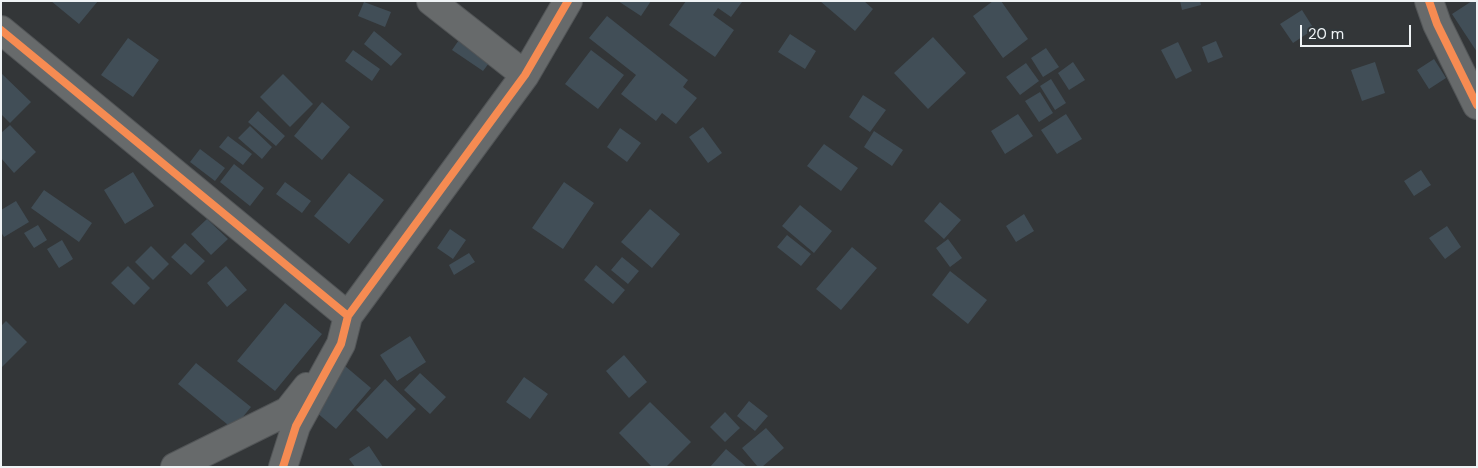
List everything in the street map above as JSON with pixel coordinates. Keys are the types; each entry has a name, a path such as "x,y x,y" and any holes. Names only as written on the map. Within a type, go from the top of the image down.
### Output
{"street":[{"path":"431,1 525,75"},
{"path":"283,467 296,426 341,344 348,316 525,75 568,1"},
{"path":"1429,1 1437,24 1477,105"},
{"path":"1,30 348,316"},
{"path":"175,467 288,411 341,344"}],"building":[{"path":"51,1 98,1 79,24"},
{"path":"618,1 651,1 641,16"},
{"path":"686,1 742,2 731,17 718,8 713,15 734,30 715,57 669,25"},
{"path":"820,1 864,1 873,9 855,31"},
{"path":"993,1 1001,1 1028,39 1003,58 973,16"},
{"path":"1180,1 1200,1 1201,5 1182,10"},
{"path":"1472,1 1477,1 1477,52 1452,14"},
{"path":"364,2 391,12 385,27 358,16"},
{"path":"1302,10 1314,29 1293,43 1280,24"},
{"path":"607,16 688,80 683,87 697,98 676,124 662,113 656,121 621,94 636,75 589,38"},
{"path":"374,31 402,54 391,66 364,44"},
{"path":"790,34 816,51 805,69 778,52"},
{"path":"461,37 492,59 483,71 452,50"},
{"path":"933,37 966,73 928,109 894,73"},
{"path":"128,38 159,60 133,97 101,75"},
{"path":"1216,41 1223,57 1208,63 1202,47"},
{"path":"1178,42 1192,71 1176,79 1161,50"},
{"path":"1046,48 1059,67 1043,77 1031,58"},
{"path":"353,50 380,69 372,81 345,61"},
{"path":"591,50 624,75 598,109 565,84"},
{"path":"1434,59 1446,78 1429,89 1417,70"},
{"path":"1073,62 1085,80 1069,90 1058,73"},
{"path":"1375,62 1385,93 1362,101 1351,70"},
{"path":"1026,63 1039,81 1020,95 1006,77"},
{"path":"1,73 31,102 10,123 1,114"},
{"path":"283,74 313,104 290,127 260,97"},
{"path":"1051,79 1066,103 1055,110 1040,86"},
{"path":"1040,92 1053,113 1039,122 1025,101"},
{"path":"863,95 886,110 870,132 849,117"},
{"path":"322,102 350,127 322,160 294,136"},
{"path":"258,111 285,136 276,146 248,122"},
{"path":"1018,114 1033,136 1005,154 991,131"},
{"path":"1066,114 1082,139 1057,154 1041,130"},
{"path":"10,125 36,152 14,173 1,158 1,133"},
{"path":"250,126 272,147 262,159 238,138"},
{"path":"703,127 722,153 708,163 689,137"},
{"path":"620,128 641,143 627,162 607,147"},
{"path":"874,131 903,150 892,166 864,147"},
{"path":"228,136 252,154 243,165 219,147"},
{"path":"824,144 858,168 841,191 807,166"},
{"path":"200,149 225,168 215,181 190,162"},
{"path":"234,164 264,188 250,206 220,182"},
{"path":"1421,170 1431,185 1414,196 1404,181"},
{"path":"133,172 154,206 125,224 104,190"},
{"path":"349,173 384,200 349,244 314,216"},
{"path":"285,182 311,201 302,213 276,194"},
{"path":"564,182 594,203 563,249 532,228"},
{"path":"44,190 92,223 79,242 31,208"},
{"path":"16,201 29,222 4,237 1,232 1,210"},
{"path":"940,202 961,220 944,239 924,221"},
{"path":"800,205 832,231 814,253 782,226"},
{"path":"650,209 680,234 652,268 621,242"},
{"path":"1024,214 1034,231 1016,242 1006,226"},
{"path":"207,219 228,239 211,255 191,234"},
{"path":"38,225 47,240 34,248 24,233"},
{"path":"1447,226 1461,247 1445,259 1429,238"},
{"path":"450,229 466,240 453,259 437,248"},
{"path":"787,235 811,254 801,266 777,247"},
{"path":"948,239 962,258 950,267 936,248"},
{"path":"62,240 73,259 59,268 47,249"},
{"path":"185,243 205,261 191,275 171,257"},
{"path":"151,246 169,264 153,280 135,262"},
{"path":"852,247 877,268 841,310 816,289"},
{"path":"469,253 475,262 454,275 449,265"},
{"path":"622,257 639,271 628,284 611,270"},
{"path":"596,265 625,290 613,304 584,280"},
{"path":"128,266 150,288 134,305 111,283"},
{"path":"226,266 247,290 227,307 207,283"},
{"path":"950,271 987,300 968,324 932,295"},
{"path":"285,303 322,334 275,391 237,361"},
{"path":"6,321 27,342 1,368 1,326"},
{"path":"410,336 426,362 397,381 380,355"},
{"path":"624,355 647,382 629,398 606,371"},
{"path":"196,363 251,407 233,429 178,384"},
{"path":"345,366 371,388 336,429 316,412 329,397 323,392"},
{"path":"420,373 446,397 430,414 404,390"},
{"path":"524,377 548,394 530,419 506,402"},
{"path":"385,379 416,409 387,439 356,410"},
{"path":"749,401 768,416 755,431 737,416"},
{"path":"650,402 691,442 666,467 652,467 619,433"},
{"path":"725,412 740,428 725,442 710,427"},
{"path":"766,428 784,448 762,467 758,467 742,448"},
{"path":"369,446 383,467 355,467 349,459"},
{"path":"726,449 747,467 710,467"}],"cycle path":[{"path":"283,467 296,426 341,344 348,316 525,75 568,1"},
{"path":"1429,1 1437,24 1477,105"},
{"path":"1,30 348,316"}]}
